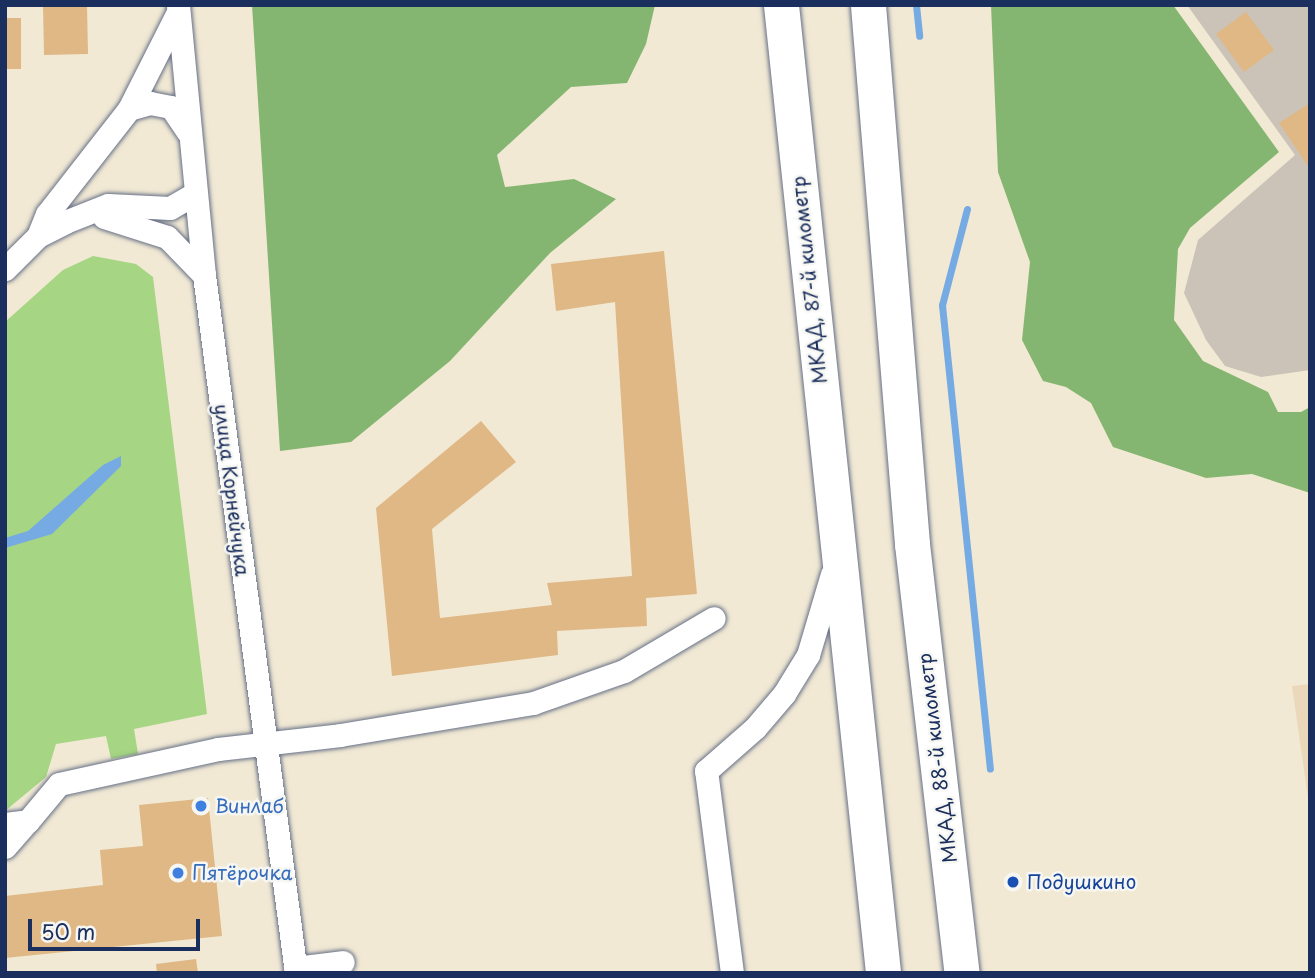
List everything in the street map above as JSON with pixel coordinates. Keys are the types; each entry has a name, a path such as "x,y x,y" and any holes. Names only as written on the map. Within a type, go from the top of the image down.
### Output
{"highway":[{"name":"МКАД, 87-й километр","path":"781,5 836,554"},
{"name":"МКАД, 88-й километр","path":"868,5 912,544 962,973"},
{"path":"836,554 883,973"}],"street":[{"path":"38,236 47,214 129,109 179,8"},
{"name":"улица Корнейчука","path":"179,8 194,194 296,970"},
{"path":"129,109 150,103 171,107 189,134"},
{"path":"5,269 38,236 108,205 170,208 194,194"},
{"path":"82,216 109,218 167,237 204,275"},
{"path":"732,973 706,771 755,729 808,654 826,605 836,554"},
{"path":"5,847 17,822 59,784 264,742 340,735 533,703 624,671 714,618"},
{"path":"296,970 343,962"}],"shaded area":[{"path":"1187,5 1310,5 1310,370 1261,377 1225,366 1206,340 1184,293 1198,240 1295,155"},
{"path":"1310,684 1310,812 1292,686"}],"green space":[{"path":"252,5 655,5 646,44 627,83 571,87 497,155 505,187 574,179 616,199 550,253 450,361 351,442 280,451"},
{"path":"991,5 1173,5 1279,152 1190,228 1178,249 1174,320 1203,361 1268,392 1278,412 1301,412 1310,407 1310,493 1252,474 1206,478 1113,447 1091,403 1066,387 1043,381 1022,340 1030,262 998,172"},
{"path":"93,256 136,264 153,277 207,714 134,729 138,754 111,759 106,736 56,744 46,777 5,811 5,322 63,270"}],"water":[{"path":"121,456 121,466 52,534 5,548 5,538 28,531 103,465"}],"building":[{"path":"43,5 87,5 88,54 44,55"},
{"path":"1246,12 1274,50 1244,72 1216,34"},
{"path":"5,18 21,18 21,69 5,69"},
{"path":"1310,103 1310,169 1279,123"},
{"path":"664,251 697,594 646,598 647,626 557,631 558,655 392,676 376,508 481,421 516,462 432,529 440,618 552,605 547,583 632,576 615,302 556,311 551,264"},
{"path":"208,798 222,936 5,958 5,896 103,885 100,850 143,846 139,805"},
{"path":"196,959 198,973 157,973 156,964"}],"waterway":[{"path":"916,5 919,36"},
{"path":"967,209 942,305 990,769"}],"place":[{"name":"Винлаб","path":"201,806"},
{"name":"Пятёрочка","path":"178,873"},
{"name":"Подушкино","path":"1013,882"}]}
